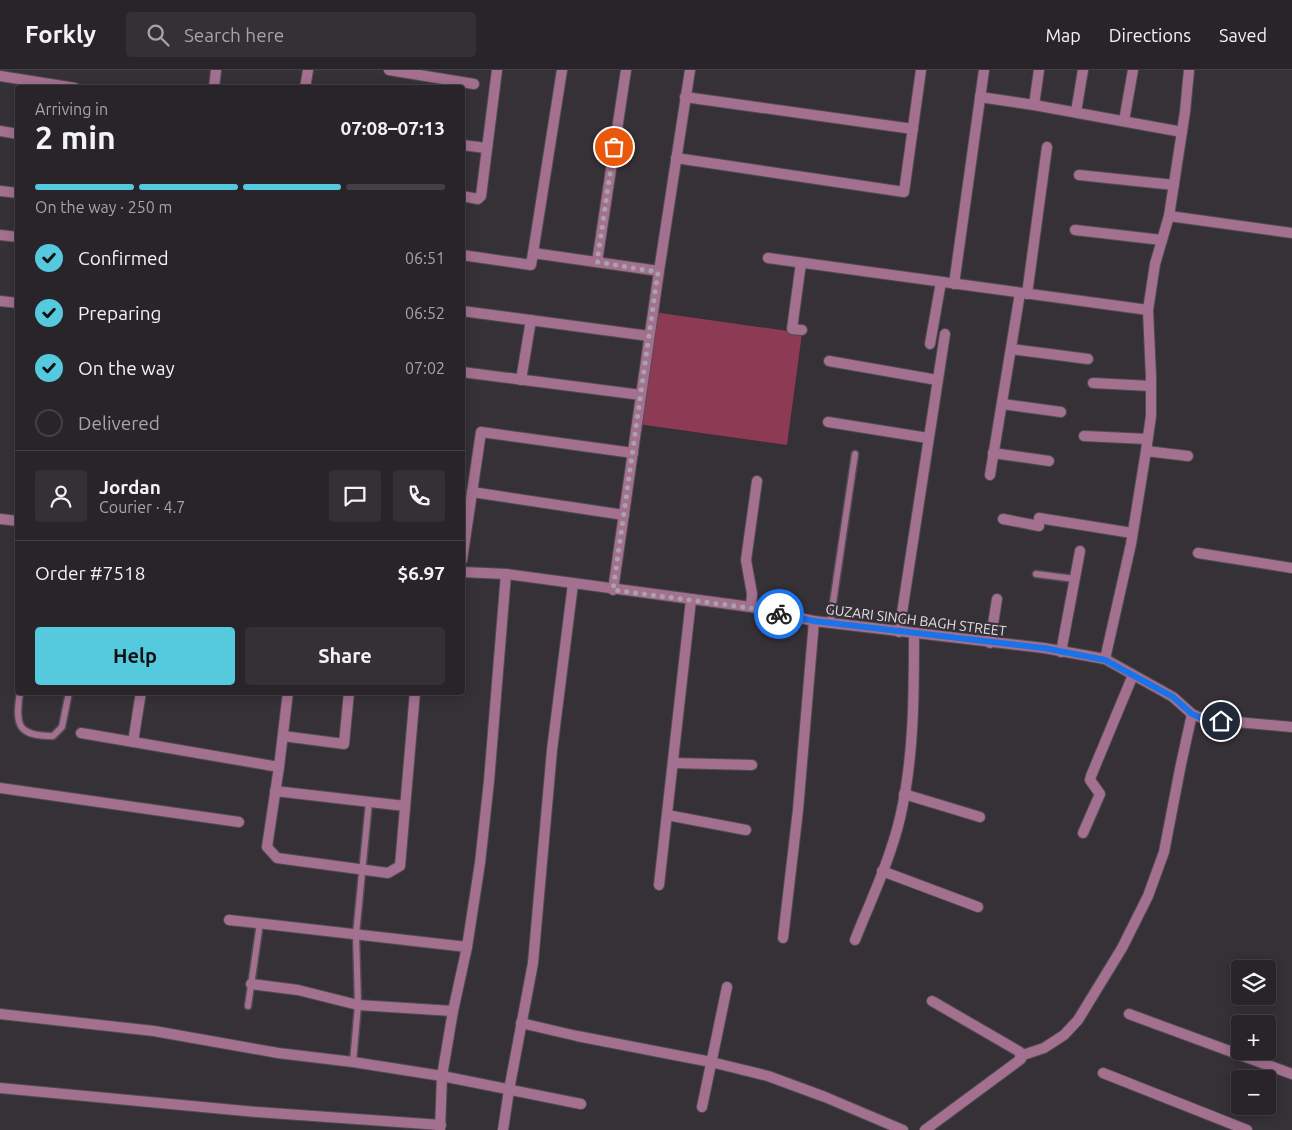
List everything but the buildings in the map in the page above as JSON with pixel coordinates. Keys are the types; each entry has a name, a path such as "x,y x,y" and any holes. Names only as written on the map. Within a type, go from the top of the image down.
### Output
{"street":[{"path":"214,85 216,70"},
{"path":"306,85 308,70"},
{"path":"389,70 474,84"},
{"path":"465,196 478,198 481,196 497,70"},
{"path":"465,255 531,265 562,70"},
{"path":"597,262 626,70"},
{"path":"613,590 658,272 690,70"},
{"path":"676,158 904,192 921,70"},
{"path":"954,284 984,70"},
{"path":"1034,104 1039,70"},
{"path":"1076,112 1083,70"},
{"path":"1124,121 1133,70"},
{"path":"1105,660 1132,534 1151,416 1148,310 1155,264 1169,216 1189,70"},
{"path":"0,76 56,85"},
{"path":"980,97 1034,104 1182,132"},
{"path":"685,98 913,129"},
{"path":"0,131 15,134"},
{"path":"465,145 486,148"},
{"path":"990,475 1011,349 1024,294 1047,147"},
{"path":"1079,175 1174,185"},
{"path":"0,191 15,193"},
{"path":"1169,216 1292,233"},
{"path":"1075,230 1162,240"},
{"path":"0,235 15,237"},
{"path":"533,253 658,272"},
{"path":"768,258 1148,310"},
{"path":"801,263 792,329 802,330"},
{"path":"930,344 941,282"},
{"path":"0,301 15,303"},
{"path":"465,311 649,336"},
{"path":"521,380 531,320"},
{"path":"898,632 945,334"},
{"path":"1011,349 1088,359"},
{"path":"830,361 938,380"},
{"path":"465,372 641,395"},
{"path":"1093,383 1151,386"},
{"path":"1002,404 1061,412"},
{"path":"828,422 928,438"},
{"path":"465,540 481,432 633,453"},
{"path":"1084,436 1147,440"},
{"path":"1146,451 1188,456"},
{"path":"993,453 1049,461"},
{"path":"751,608 752,594 746,560 757,481"},
{"path":"472,492 624,514"},
{"path":"1003,519 1039,526 1039,518 1132,534"},
{"path":"0,519 15,521"},
{"path":"1061,652 1080,550"},
{"path":"1198,553 1292,568"},
{"name":"GUZARI SINGH BAGH STREET","path":"465,572 506,574 751,608 814,621 1061,652 1105,660 1173,697 1192,714 1204,719 1292,726"},
{"path":"0,1088 441,1127 442,1076 453,1011 467,947 480,863 489,781 506,574"},
{"path":"503,1130 533,963 552,750 573,584"},
{"path":"990,643 997,598"},
{"path":"658,886 691,600"},
{"path":"783,938 798,810 814,621"},
{"path":"855,940 895,836 904,794 914,695 914,634"},
{"path":"1083,834 1100,794 1090,780 1091,776 1133,675"},
{"path":"132,742 140,695"},
{"path":"288,695 267,847 277,858 388,873 400,866 415,695"},
{"path":"283,736 344,744 350,695"},
{"path":"1020,1056 1055,1042 1078,1020 1122,948 1140,913 1164,852 1192,714"},
{"path":"81,733 278,767"},
{"path":"673,763 752,766"},
{"path":"0,788 239,822"},
{"path":"275,791 405,806"},
{"path":"904,794 980,817"},
{"path":"667,815 746,830"},
{"path":"882,871 978,907"},
{"path":"229,920 467,947"},
{"path":"252,984 298,990 358,1005 453,1011"},
{"path":"702,1107 727,987"},
{"path":"925,1130 1021,1059 1020,1052 932,1001"},
{"path":"0,1014 154,1031 278,1053 353,1062 442,1076 581,1104"},
{"path":"1129,1014 1292,1074"},
{"path":"522,1023 577,1036 711,1062 768,1076 903,1130"},
{"path":"1103,1073 1247,1130"}],"lane":[{"path":"830,623 855,454"},
{"path":"1036,574 1075,579"},
{"path":"20,695 18,721 22,729 41,736 53,736 62,727 67,695"},
{"path":"353,1062 358,1005 356,934 369,802"},
{"path":"248,1006 260,923"}],"shaded area":[{"path":"653,312 802,333 787,445 638,424"}],"way so far":[{"path":"614,147 597,262 658,272 613,590 751,608 779,614"}],"route":[{"path":"779,614 814,621 914,634 1044,648 1105,660 1173,697 1192,714 1204,719 1221,721"}]}
